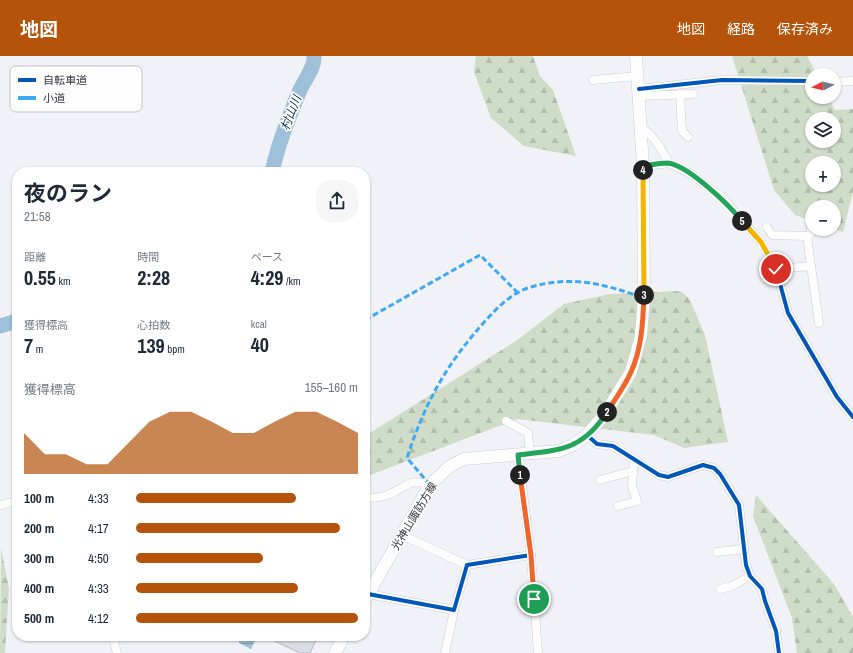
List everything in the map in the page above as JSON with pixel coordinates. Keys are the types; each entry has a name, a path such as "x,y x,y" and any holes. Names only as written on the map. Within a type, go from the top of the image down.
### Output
{"main road":[{"name":"光神山諏訪方線","path":"370,592 430,485 450,466 464,459 558,450 574,445 587,435 605,414 631,372 642,336 644,252 643,166 636,56"},
{"path":"334,653 341,641"}],"street":[{"path":"593,80 638,76"},
{"path":"639,93 722,80 805,81"},
{"path":"841,82 853,81"},
{"path":"639,93 693,94"},
{"path":"680,94 682,131 688,137"},
{"path":"641,126 651,134 660,146 669,163"},
{"path":"643,166 669,163 691,174 722,198 761,242 776,269 788,313 836,397 853,417"},
{"path":"768,227 772,235 805,236"},
{"path":"807,236 819,323"},
{"path":"776,269 811,266"},
{"path":"506,421 528,433 530,453"},
{"path":"587,435 597,444 613,446 659,475 668,477 703,466 714,468 720,474 739,505 744,549 750,576 762,589 776,630 779,653"},
{"path":"518,455 531,555 538,653"},
{"path":"618,506 637,501 632,486 634,459"},
{"path":"600,480 633,471"},
{"path":"370,497 388,495 412,482 421,482 430,485"},
{"path":"0,505 12,502"},
{"path":"402,535 466,565 531,555"},
{"path":"717,552 744,549"},
{"path":"445,653 454,610 466,565"},
{"path":"720,589 732,586 750,576"},
{"path":"370,597 454,610"},
{"path":"114,641 117,653"}],"green space":[{"path":"476,56 533,56 540,76 553,90 576,156 524,146 491,118 474,72"},
{"path":"732,56 807,56 813,68 805,68 805,104 832,104 835,110 853,109 853,192 843,232 841,231 841,200 805,200 805,219 795,215 774,190"},
{"path":"680,291 689,298 705,335 728,442 684,448 654,435 517,419 370,475 370,433 516,341 564,304 609,294"},
{"path":"756,495 834,584 853,617 853,653 797,653 792,618 753,516"},
{"path":"1,548 9,588 5,653 0,653"}],"water":[{"path":"239,641 255,641 251,649 239,643"}],"building":[{"path":"275,641 316,641 310,653 300,653"}],"waterway":[{"name":"村山川","path":"273,167 284,130 300,90 313,65 314,56"},
{"name":"村山川","path":"0,326 12,322"}],"marked path":[{"path":"370,317 480,255 517,292"},
{"path":"430,485 407,458 421,419 439,384 460,351 501,304 524,289 546,283 561,282 602,285 644,298"}],"cycle path":[{"path":"639,89 722,80 805,81"},
{"path":"643,166 669,163 691,174 723,198 761,242 776,269 788,313 837,397 853,417"},
{"path":"587,435 597,444 613,446 659,475 668,477 703,465 714,468 720,474 739,505 746,565 750,576 762,589 776,631 779,653"},
{"path":"370,594 454,610 467,565 531,555"}],"route":[{"path":"534,599 531,555 518,455 558,450 574,445 587,435 605,414 631,372 642,336 644,298 643,166 669,163 691,174 722,198 761,242 776,269"}]}
